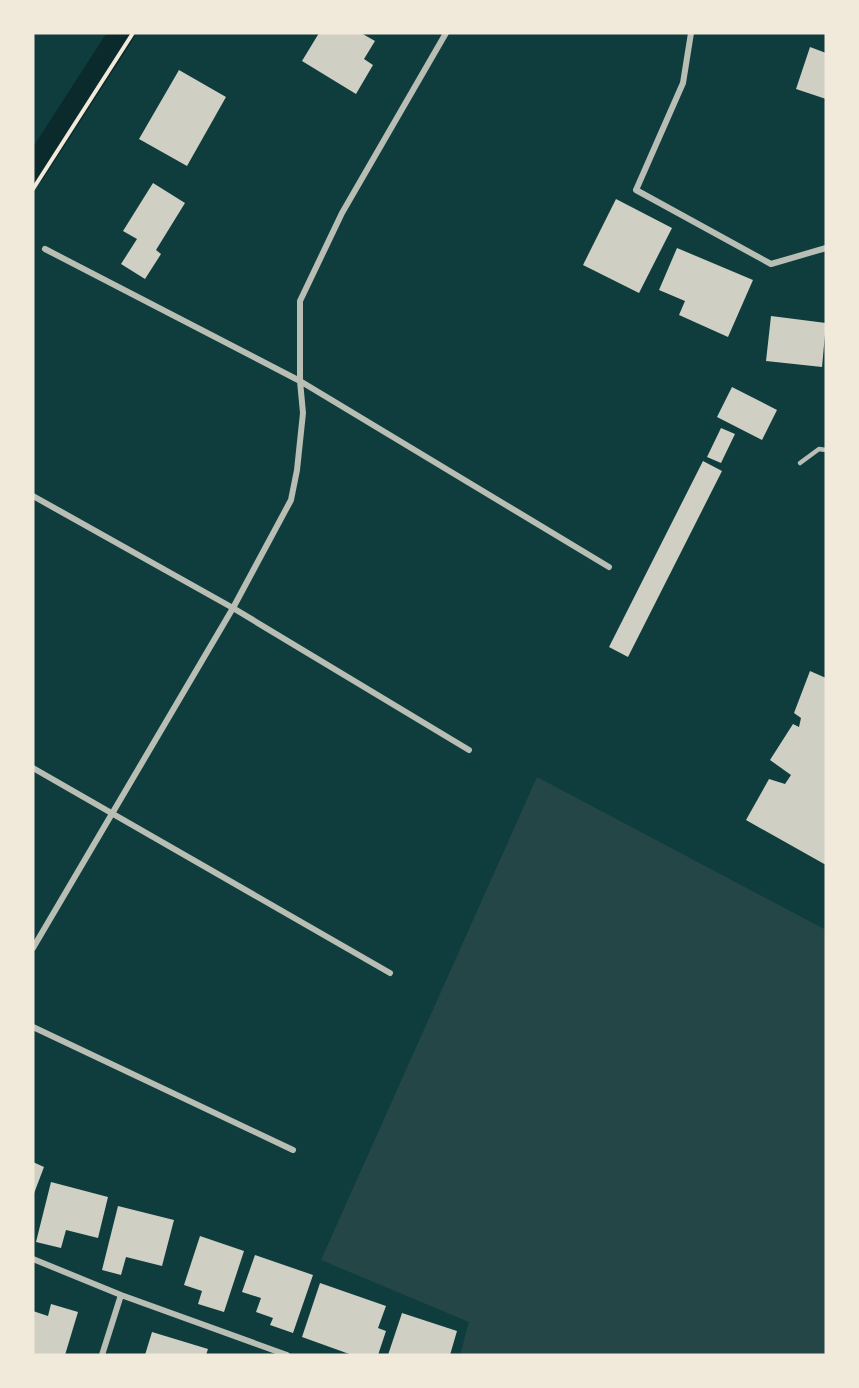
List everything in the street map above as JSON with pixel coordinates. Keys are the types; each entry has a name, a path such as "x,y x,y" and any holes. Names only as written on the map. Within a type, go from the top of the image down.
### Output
{"street":[{"path":"33,948 233,608 291,501 303,413 300,381 300,301 342,213 446,33"},
{"path":"691,33 683,82 636,190 771,264 826,248"},
{"path":"45,249 300,381 609,567"},
{"path":"33,496 233,608 469,750"},
{"path":"33,768 390,973"},
{"path":"33,1027 293,1150"},
{"path":"33,1259 121,1296 287,1355"},
{"path":"102,1355 121,1296"}],"lane":[{"path":"800,463 819,449 826,450"}],"path":[{"path":"33,189 133,33"}],"shaded area":[{"path":"537,777 826,930 826,1355 460,1355 469,1322 321,1260"}],"building":[{"path":"319,33 361,33 375,41 364,59 373,65 356,94 302,61"},
{"path":"810,47 826,53 826,99 796,89"},
{"path":"179,70 226,97 187,166 139,139"},
{"path":"153,183 185,203 156,250 161,254 145,279 121,264 137,239 123,231"},
{"path":"616,199 672,228 639,293 583,265"},
{"path":"677,248 753,280 728,337 679,315 685,301 659,290"},
{"path":"771,316 826,323 822,367 766,361"},
{"path":"732,387 777,410 762,440 717,417"},
{"path":"721,428 735,434 721,463 707,457"},
{"path":"703,461 722,471 628,657 609,647"},
{"path":"810,671 826,678 826,865 746,820 769,779 785,784 791,775 770,760 793,724 799,727 801,718 794,713"},
{"path":"33,1162 44,1167 33,1196"},
{"path":"51,1182 108,1197 98,1238 66,1230 61,1248 36,1242"},
{"path":"118,1206 174,1220 162,1266 126,1257 121,1275 102,1270"},
{"path":"200,1236 244,1251 224,1312 198,1304 202,1291 184,1285"},
{"path":"255,1255 313,1275 293,1333 270,1325 273,1318 256,1312 261,1298 242,1292"},
{"path":"320,1283 386,1306 378,1328 386,1331 378,1355 352,1355 302,1337"},
{"path":"51,1304 78,1312 65,1355 33,1355 33,1311 48,1316"},
{"path":"402,1313 457,1331 450,1355 388,1355"},
{"path":"152,1332 208,1349 206,1355 145,1355"}],"waterway":[{"path":"33,171 122,33"}]}
